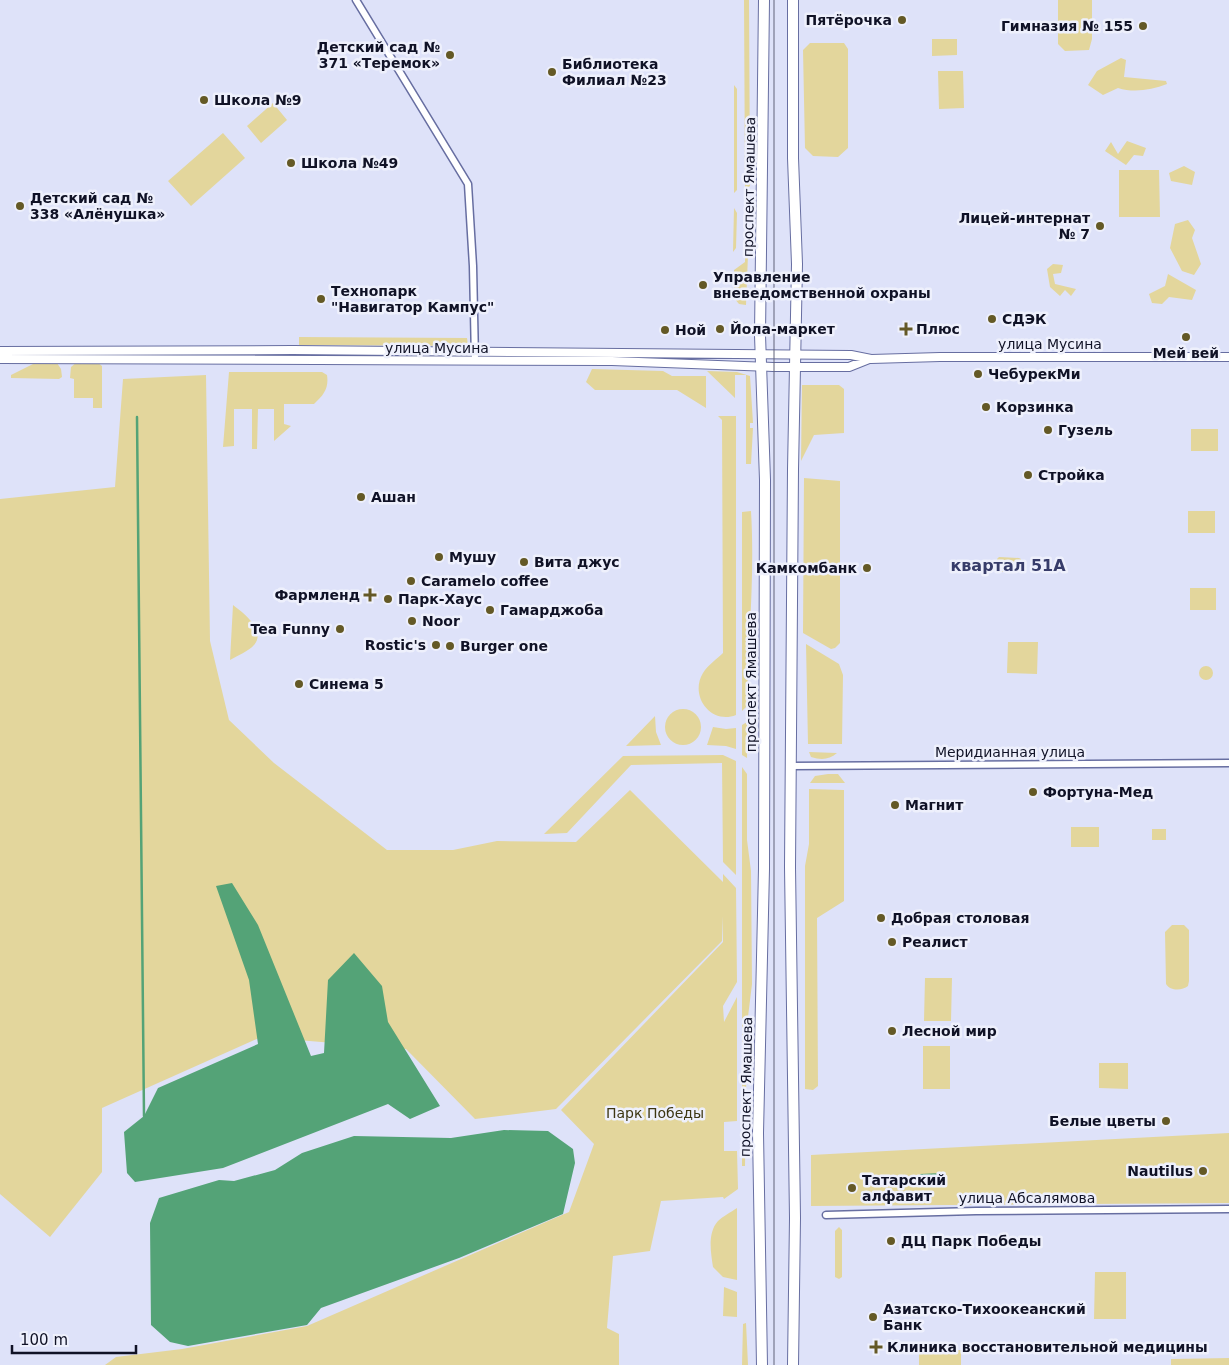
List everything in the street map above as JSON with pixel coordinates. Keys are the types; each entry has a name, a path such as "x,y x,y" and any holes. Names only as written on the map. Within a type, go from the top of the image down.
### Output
{"main road":[{"name":"проспект Ямашева","path":"762,1365 758,1133 764,869 762,354 764,0"},
{"path":"793,0 793,158 797,264 794,367 790,867 795,1218 793,1365"}],"street":[{"path":"356,0 468,184 473,266 474,356"},
{"name":"улица Мусина","path":"0,351 293,350 794,367 849,367 871,359"},
{"name":"улица Мусина","path":"0,359 762,354 851,355 871,359 940,357 1229,357"},
{"name":"Меридианная улица","path":"791,766 1229,763"},
{"name":"улица Абсалямова","path":"826,1215 864,1212 1229,1209"}],"green space":[{"path":"744,0 749,0 750,186 747,188 745,188"},
{"path":"1058,0 1092,0 1092,39 1089,50 1065,51 1058,44"},
{"path":"932,39 957,39 957,55 932,56"},
{"path":"810,43 844,43 848,49 848,148 838,157 813,156 805,148 803,50"},
{"path":"1121,58 1126,60 1124,77 1166,81 1167,84 1142,90 1118,88 1103,95 1088,85 1097,71"},
{"path":"938,71 963,71 964,108 939,109"},
{"path":"734,85 737,89 737,190 734,193"},
{"path":"273,103 287,120 261,143 247,126"},
{"path":"223,133 245,158 191,206 168,181"},
{"path":"1127,141 1146,148 1143,156 1134,155 1126,165 1105,151 1111,142 1118,154"},
{"path":"1184,166 1195,172 1192,185 1171,181 1169,173"},
{"path":"1119,170 1159,170 1160,217 1119,217"},
{"path":"748,201 750,204 746,305 739,304 734,298 734,270 745,262 746,202"},
{"path":"734,208 737,213 736,248 733,252"},
{"path":"1188,220 1195,230 1192,238 1201,264 1194,275 1182,271 1170,248 1175,224"},
{"path":"1053,264 1063,265 1061,273 1053,274 1055,284 1076,289 1071,296 1065,290 1060,296 1050,287 1047,269"},
{"path":"1168,274 1196,290 1192,300 1169,297 1162,304 1152,303 1149,294 1165,286"},
{"path":"299,337 467,338 468,346 299,345"},
{"path":"77,362 98,363 102,366 102,408 93,408 93,398 74,398 74,379 70,378 71,367"},
{"path":"35,363 57,363 61,369 62,377 59,379 11,378 11,375"},
{"path":"592,369 663,371 672,376 706,376 706,408 677,390 595,390 586,382"},
{"path":"707,371 737,372 750,376 753,423 750,423 750,428 753,428 751,464 746,464 746,375 735,375 735,398"},
{"path":"229,372 322,372 327,375 327,384 323,394 314,404 284,404 284,424 291,426 274,441 274,409 258,409 257,449 252,449 252,409 234,409 234,446 223,447"},
{"name":"Парк Победы","path":"206,375 210,641 229,720 274,763 387,850 453,850 497,841 576,842 630,790 723,882 723,874 736,888 737,982 723,1006 724,1022 737,997 737,1121 724,1122 724,1151 737,1151 738,1189 724,1199 723,1197 661,1201 650,1251 613,1256 607,1328 619,1334 619,1365 105,1365 116,1357 182,1349 307,1326 569,1212 594,1144 561,1110 723,942 723,916 722,941 556,1109 475,1119 406,1049 261,1037 102,1108 102,1172 50,1237 0,1194 0,499 115,487 123,379"},
{"path":"802,385 839,385 844,389 844,433 814,435 801,461"},
{"path":"718,416 736,416 736,715 727,717 718,716 711,712 701,699 699,691 699,682 703,673 723,653 722,420"},
{"path":"1191,429 1218,429 1218,451 1191,451"},
{"path":"804,478 840,481 840,643 831,649 803,633"},
{"path":"751,511 752,585 747,706 742,711 742,512"},
{"path":"1188,511 1215,511 1215,533 1188,533"},
{"path":"999,557 1021,559 1021,569 1014,572 997,572 997,559"},
{"path":"1190,588 1216,588 1216,610 1190,610"},
{"path":"233,605 252,622 257,633 257,639 249,649 230,660"},
{"path":"1008,642 1038,642 1037,674 1007,673"},
{"path":"806,644 839,664 843,675 842,744 808,744"},
{"path":"1206,666 1211,668 1213,673 1211,678 1206,680 1201,678 1199,673 1201,668"},
{"path":"683,709 690,710 696,714 700,720 700,734 696,740 690,744 683,745 676,744 670,740 666,734 665,727 666,720 670,714 676,710"},
{"path":"655,716 656,732 661,745 626,746"},
{"path":"747,722 747,758 742,755 742,725"},
{"path":"713,727 736,728 736,749 726,746 707,745"},
{"path":"809,752 837,753 822,759 811,757"},
{"path":"723,755 736,761 736,875 723,862 722,763 631,765 567,833 544,834 623,756"},
{"path":"742,767 747,774 747,840 751,871 752,984 747,1025 745,1166 742,1166"},
{"path":"838,774 845,783 810,783 815,776"},
{"path":"809,789 844,790 844,901 817,918 818,1086 813,1090 805,1089 805,866 809,844"},
{"path":"1071,827 1099,827 1099,847 1071,847"},
{"path":"1152,829 1166,829 1166,840 1152,840"},
{"path":"1172,925 1184,925 1189,930 1189,981 1188,986 1179,989 1170,988 1166,984 1165,932"},
{"path":"925,978 952,978 951,1021 924,1021"},
{"path":"923,1046 950,1046 950,1089 923,1089"},
{"path":"1099,1063 1128,1063 1128,1089 1099,1088"},
{"path":"1229,1133 1229,1203 811,1206 811,1155"},
{"path":"737,1208 737,1280 723,1277 713,1267 711,1237 718,1221"},
{"path":"839,1227 842,1230 842,1277 839,1279 835,1277 835,1231"},
{"path":"1095,1272 1126,1272 1126,1319 1094,1319"},
{"path":"724,1287 737,1292 737,1317 723,1316"},
{"path":"746,1323 748,1365 742,1365 743,1324"},
{"path":"919,1350 961,1350 961,1365 919,1365"},
{"path":"1229,1358 1229,1365 1171,1365 1171,1359"}],"shaded area":[{"path":"232,883 258,925 311,1056 324,1053 328,980 354,953 382,986 388,1022 440,1106 410,1119 388,1104 223,1168 135,1182 127,1173 124,1132 144,1116 158,1088 258,1044 249,980 216,886"},
{"path":"504,1130 548,1131 573,1149 575,1163 563,1214 459,1258 321,1308 307,1325 188,1346 170,1342 151,1325 150,1223 159,1198 219,1180 234,1181 275,1170 302,1153 354,1136 451,1138"},
{"path":"941,1173 929,1187 924,1184 920,1174"}],"waterway":[{"path":"137,417 144,1116"}],"tram line":[{"path":"774,0 774,1365"}],"place":[{"name":"Пятёрочка","path":"902,20"},
{"name":"Гимназия № 155","path":"1143,26"},
{"name":"Детский сад № 371 «Теремок»","path":"450,55"},
{"name":"Библиотека Филиал №23","path":"552,72"},
{"name":"Школа №9","path":"204,100"},
{"name":"Школа №49","path":"291,163"},
{"name":"Детский сад № 338 «Алёнушка»","path":"20,206"},
{"name":"Лицей-интернат № 7","path":"1100,226"},
{"name":"Управление вневедомственной охраны","path":"703,285"},
{"name":"Технопарк \"Навигатор Кампус\"","path":"321,299"},
{"name":"СДЭК","path":"992,319"},
{"name":"Йола-маркет","path":"720,329"},
{"name":"Плюс","path":"906,329"},
{"name":"Ной","path":"665,330"},
{"name":"Мей вей","path":"1186,337"},
{"name":"ЧебурекМи","path":"978,374"},
{"name":"Корзинка","path":"986,407"},
{"name":"Гузель","path":"1048,430"},
{"name":"Стройка","path":"1028,475"},
{"name":"Ашан","path":"361,497"},
{"name":"Мушу","path":"439,557"},
{"name":"Вита джус","path":"524,562"},
{"name":"Камкомбанк","path":"867,568"},
{"name":"Caramelo coffee","path":"411,581"},
{"name":"Фармленд","path":"370,595"},
{"name":"Парк-Хаус","path":"388,599"},
{"name":"Гамарджоба","path":"490,610"},
{"name":"Noor","path":"412,621"},
{"name":"Tea Funny","path":"340,629"},
{"name":"Rostiс's","path":"436,645"},
{"name":"Burger one","path":"450,646"},
{"name":"Синема 5","path":"299,684"},
{"name":"Фортуна-Мед","path":"1033,792"},
{"name":"Магнит","path":"895,805"},
{"name":"Добрая столовая","path":"881,918"},
{"name":"Реалист","path":"892,942"},
{"name":"Лесной мир","path":"892,1031"},
{"name":"Белые цветы","path":"1166,1121"},
{"name":"Nautilus","path":"1203,1171"},
{"name":"Татарский алфавит","path":"852,1188"},
{"name":"ДЦ Парк Победы","path":"891,1241"},
{"name":"Азиатско-Тихоокеанский Банк","path":"873,1317"},
{"name":"Клиника восстановительной медицины","path":"876,1347"}],"district":[{"name":"квартал 51А","path":"1008,565"}]}
